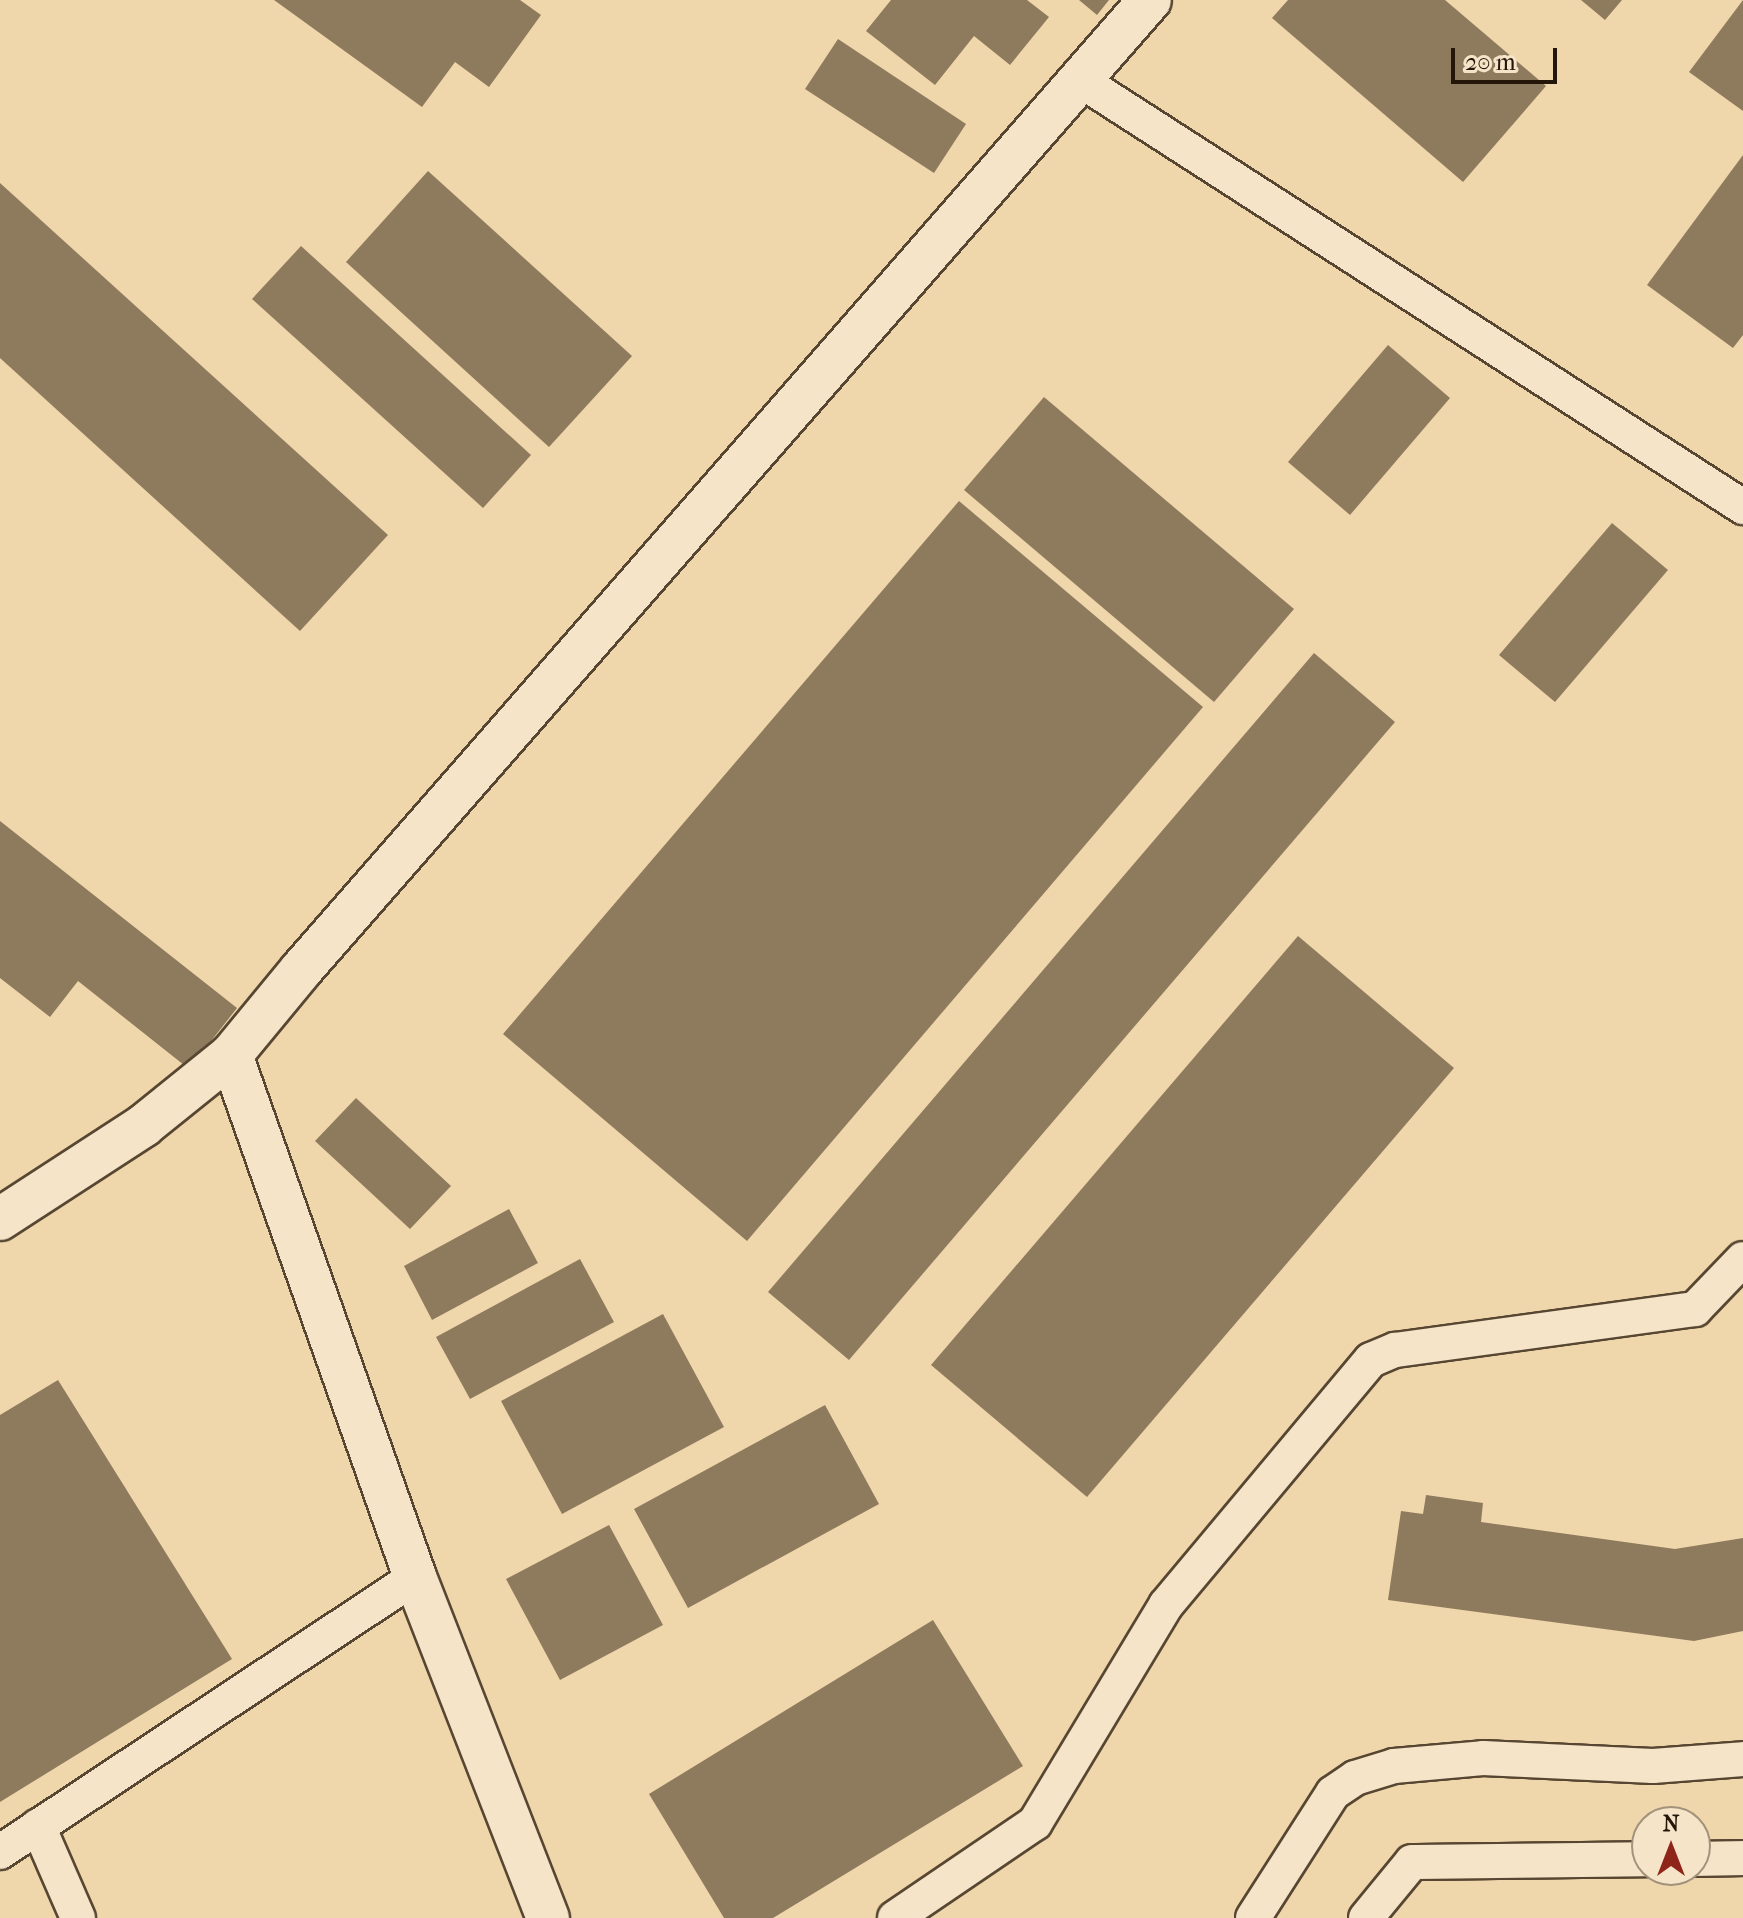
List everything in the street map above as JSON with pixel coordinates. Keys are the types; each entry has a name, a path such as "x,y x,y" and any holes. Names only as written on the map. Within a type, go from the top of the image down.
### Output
{"street":[{"path":"0,1219 143,1126 231,1055 301,970 1150,0"},
{"path":"1080,80 1743,507"},
{"path":"231,1055 415,1577 548,1918"},
{"path":"895,1918 1035,1823 1166,1605 1371,1360 1395,1350 1695,1309 1743,1259"},
{"path":"0,1852 415,1577"},
{"path":"1253,1918 1333,1793 1355,1778 1394,1766 1483,1758 1653,1766 1743,1759"},
{"path":"38,1826 78,1918"},
{"path":"1711,1859 1743,1858"},
{"path":"1366,1918 1412,1862 1631,1859"}],"building":[{"path":"274,0 520,0 541,15 489,87 455,62 422,107"},
{"path":"891,0 1027,0 1049,17 1010,65 974,36 935,85 866,31"},
{"path":"1079,0 1109,0 1097,15"},
{"path":"1288,0 1445,0 1546,86 1463,182 1272,18"},
{"path":"1581,0 1622,0 1605,20"},
{"path":"1743,0 1743,111 1689,72"},
{"path":"838,39 966,124 934,173 805,89"},
{"path":"1743,155 1743,335 1733,348 1647,285"},
{"path":"428,171 632,356 549,447 346,262"},
{"path":"0,183 388,535 300,631 0,358"},
{"path":"301,246 531,455 483,508 252,299"},
{"path":"1388,345 1450,398 1350,515 1288,462"},
{"path":"1044,397 1294,609 1214,702 964,490"},
{"path":"959,501 1203,707 747,1241 503,1034"},
{"path":"1612,523 1668,570 1555,702 1499,655"},
{"path":"1314,653 1395,722 849,1360 768,1292"},
{"path":"0,821 237,1008 189,1069 78,981 50,1017 0,978"},
{"path":"1298,936 1454,1068 1087,1497 931,1365"},
{"path":"356,1098 451,1186 410,1229 315,1141"},
{"path":"509,1209 538,1263 432,1320 404,1266"},
{"path":"580,1259 614,1322 470,1399 436,1337"},
{"path":"663,1314 724,1427 562,1514 501,1401"},
{"path":"58,1380 232,1659 0,1802 0,1415"},
{"path":"825,1405 879,1504 688,1608 634,1509"},
{"path":"1426,1495 1483,1503 1481,1522 1675,1549 1743,1538 1743,1631 1694,1641 1388,1600 1401,1511 1423,1514"},
{"path":"609,1525 663,1625 560,1680 506,1579"},
{"path":"933,1620 1023,1766 773,1918 724,1918 649,1794"}]}
